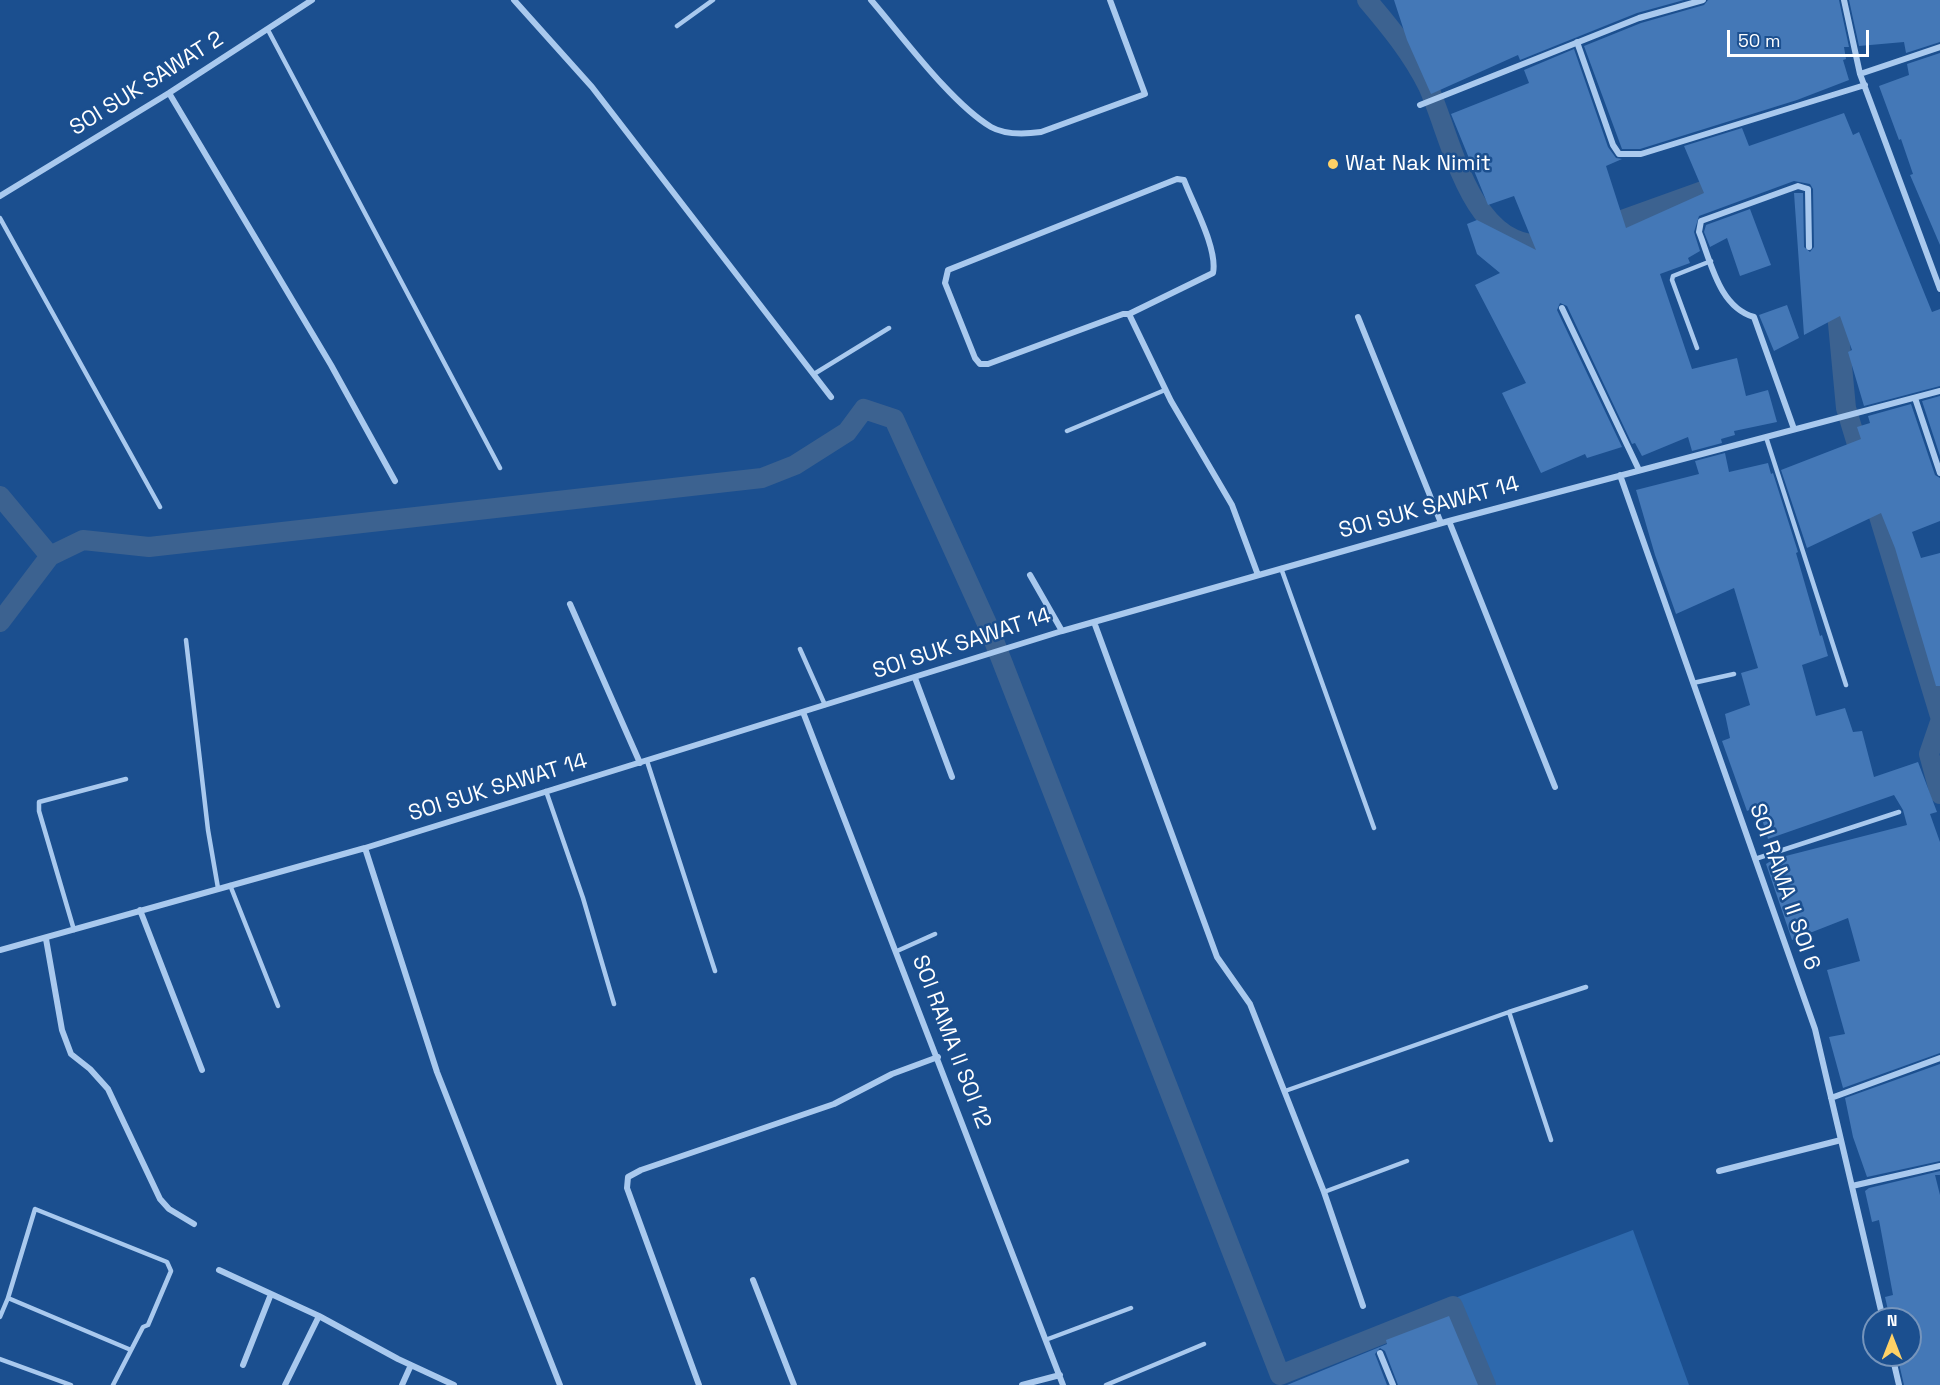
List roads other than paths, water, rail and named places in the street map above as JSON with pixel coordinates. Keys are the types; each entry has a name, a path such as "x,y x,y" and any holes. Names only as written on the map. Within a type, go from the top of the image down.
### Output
{"street":[{"name":"SOI SUK SAWAT 2","path":"0,196 169,93 312,0"},
{"path":"514,0 592,87 831,397"},
{"path":"871,0 957,99 992,128 1024,135 1041,132 1145,94 1110,0"},
{"path":"1422,104 1639,18 1703,0"},
{"path":"1844,0 1860,74 1940,289"},
{"path":"1577,42 1612,146 1619,154 1641,154 1865,85"},
{"path":"1860,74 1940,47"},
{"path":"169,93 331,365 395,481"},
{"path":"1177,179 1184,180 1216,262 1213,273 1129,314 1123,314 988,364 980,364 975,358 945,283 948,270 1177,179"},
{"path":"1794,429 1754,317 1741,313 1727,300 1699,232 1701,220 1798,186 1808,189 1809,247"},
{"path":"1562,308 1639,470"},
{"path":"1129,314 1165,390 1232,505 1258,575"},
{"path":"1358,317 1441,523"},
{"name":"SOI SUK SAWAT 14","path":"0,950 365,848 1062,631 1449,520 1940,391"},
{"path":"1915,398 1940,473"},
{"name":"SOI RAMA II SOI 6","path":"1620,475 1815,1029 1880,1307"},
{"path":"1449,520 1554,787"},
{"path":"1030,575 1062,631"},
{"path":"570,604 643,762"},
{"path":"1094,622 1217,957 1250,1004 1324,1192 1364,1306"},
{"path":"915,678 952,777"},
{"name":"SOI RAMA II SOI 12","path":"803,712 1048,1340 1063,1385"},
{"path":"365,848 437,1072 560,1385"},
{"path":"140,910 202,1070"},
{"path":"46,939 62,1030 71,1054 90,1069 108,1089 160,1199 169,1209 194,1224"},
{"path":"699,1385 627,1188 628,1177 641,1170 834,1104 892,1074 938,1057"},
{"path":"1831,1098 1940,1058"},
{"path":"1719,1171 1841,1140"},
{"path":"1852,1186 1940,1166"},
{"path":"219,1270 319,1316 454,1385"},
{"path":"753,1280 794,1385"},
{"path":"243,1365 271,1294"},
{"path":"285,1385 319,1316"},
{"path":"1380,1353 1393,1385"},
{"path":"402,1385 411,1365"},
{"path":"1895,1367 1899,1385"},
{"path":"1022,1385 1060,1375"}],"lane":[{"path":"677,26 713,0"},
{"path":"268,30 500,468"},
{"path":"0,219 160,507"},
{"path":"1697,348 1672,280 1673,276 1711,261"},
{"path":"814,375 889,328"},
{"path":"1067,431 1165,390"},
{"path":"1766,436 1846,686"},
{"path":"1281,568 1374,828"},
{"path":"186,640 208,830 218,888"},
{"path":"801,649 825,705"},
{"path":"1693,683 1734,674"},
{"path":"643,762 715,971"},
{"path":"74,930 39,811 39,802 126,779"},
{"path":"546,791 583,898 614,1004"},
{"path":"1755,859 1899,812"},
{"path":"230,885 278,1006"},
{"path":"897,951 935,934"},
{"path":"1285,1091 1509,1011 1586,987"},
{"path":"1509,1011 1551,1140"},
{"path":"1324,1192 1407,1161"},
{"path":"0,1317 35,1209 167,1262 171,1271 153,1314 113,1385"},
{"path":"8,1298 131,1350"},
{"path":"1048,1340 1131,1308"},
{"path":"1106,1385 1204,1344"},
{"path":"0,1359 71,1385"}],"waterway":[{"path":"1367,0 1400,41 1422,74 1470,193 1486,217 1505,234 1529,244 1558,243"},
{"path":"1600,228 1728,182"},
{"path":"1835,292 1846,408 1940,716"},
{"path":"50,556 83,540 149,547 762,478 795,465 847,432 864,409 894,419 989,628 1280,1375 1453,1306 1486,1385"},
{"path":"0,496 50,556 0,622"},
{"path":"1940,722 1929,754 1940,794"}],"place":[{"name":"Wat Nak Nimit","path":"1333,164"}]}
